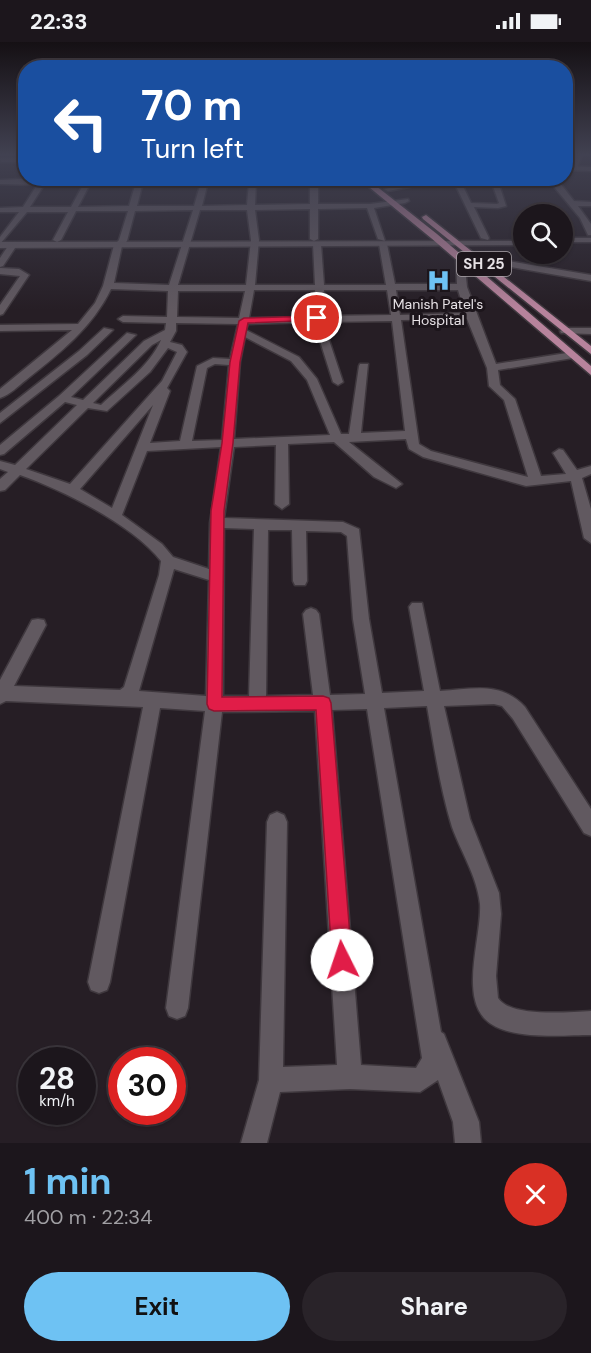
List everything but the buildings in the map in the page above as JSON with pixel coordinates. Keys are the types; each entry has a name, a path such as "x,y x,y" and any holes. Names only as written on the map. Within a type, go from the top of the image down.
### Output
{"main road":[{"path":"397,206 591,372"},
{"name":"SH 25","path":"412,206 458,241 591,351"}],"street":[{"path":"0,242 27,206"},
{"path":"0,210 291,206"},
{"path":"315,206 315,242 320,286 317,318 338,382"},
{"path":"370,206 383,242 388,285 396,317 413,446 421,452 515,480 536,481 574,476 591,470"},
{"path":"469,206 484,238"},
{"path":"576,206 584,217 591,233"},
{"path":"73,489 119,413 165,344 171,326 173,288 196,207"},
{"path":"177,1008 214,704 217,523 228,443 235,362 250,287 254,242 251,207"},
{"path":"57,240 73,208"},
{"path":"0,395 79,327 96,308 108,285 132,208"},
{"path":"458,241 484,238 513,240"},
{"path":"0,242 57,240 121,243"},
{"path":"0,242 13,245 513,241"},
{"path":"573,242 591,242"},
{"path":"0,264 13,245"},
{"path":"460,258 462,287 471,316 492,368 495,386 509,399 536,481"},
{"path":"479,259 591,278"},
{"path":"0,271 19,272 25,275 0,312"},
{"path":"108,285 173,288 388,285 462,287"},
{"path":"123,319 171,326 243,327 317,318 471,316"},
{"path":"0,487 148,343 171,326"},
{"path":"0,328 79,327"},
{"path":"243,327 295,359 312,379 337,438 379,474 396,484"},
{"path":"0,419 83,353 108,330"},
{"path":"565,331 591,332"},
{"path":"0,451 63,398 131,335"},
{"path":"115,516 167,382 182,352 178,347 165,344"},
{"path":"492,368 573,355"},
{"path":"185,444 202,366 213,362 235,362"},
{"path":"356,437 364,366"},
{"path":"119,413 167,382"},
{"path":"63,398 152,421"},
{"path":"142,447 410,435"},
{"path":"282,441 282,504"},
{"path":"559,453 578,482 591,538"},
{"path":"0,465 73,489 115,516 157,548 168,561 216,577"},
{"path":"217,523 343,527 354,533 361,619 434,1058 429,1072 420,1080 351,1077 271,1080"},
{"path":"257,703 261,525"},
{"path":"299,526 300,581"},
{"path":"124,698 131,691 166,575 168,561"},
{"path":"417,607 433,698 461,826 487,887 490,900 491,914 485,980 486,995 491,1009 501,1016 521,1021 591,1023"},
{"path":"311,614 323,703 351,1077"},
{"path":"38,625 0,694 214,704 323,703 478,696 494,696 508,701 519,713 591,826"},
{"path":"99,981 153,700"},
{"path":"254,1143 271,1080 277,822"},
{"path":"430,1025 466,1122 468,1143"}],"place":[{"name":"Manish Patel's Hospital","path":"438,280"}],"route":[{"path":"317,318 244,321 235,362 228,443 217,523 214,704 323,703 342,960"}]}
